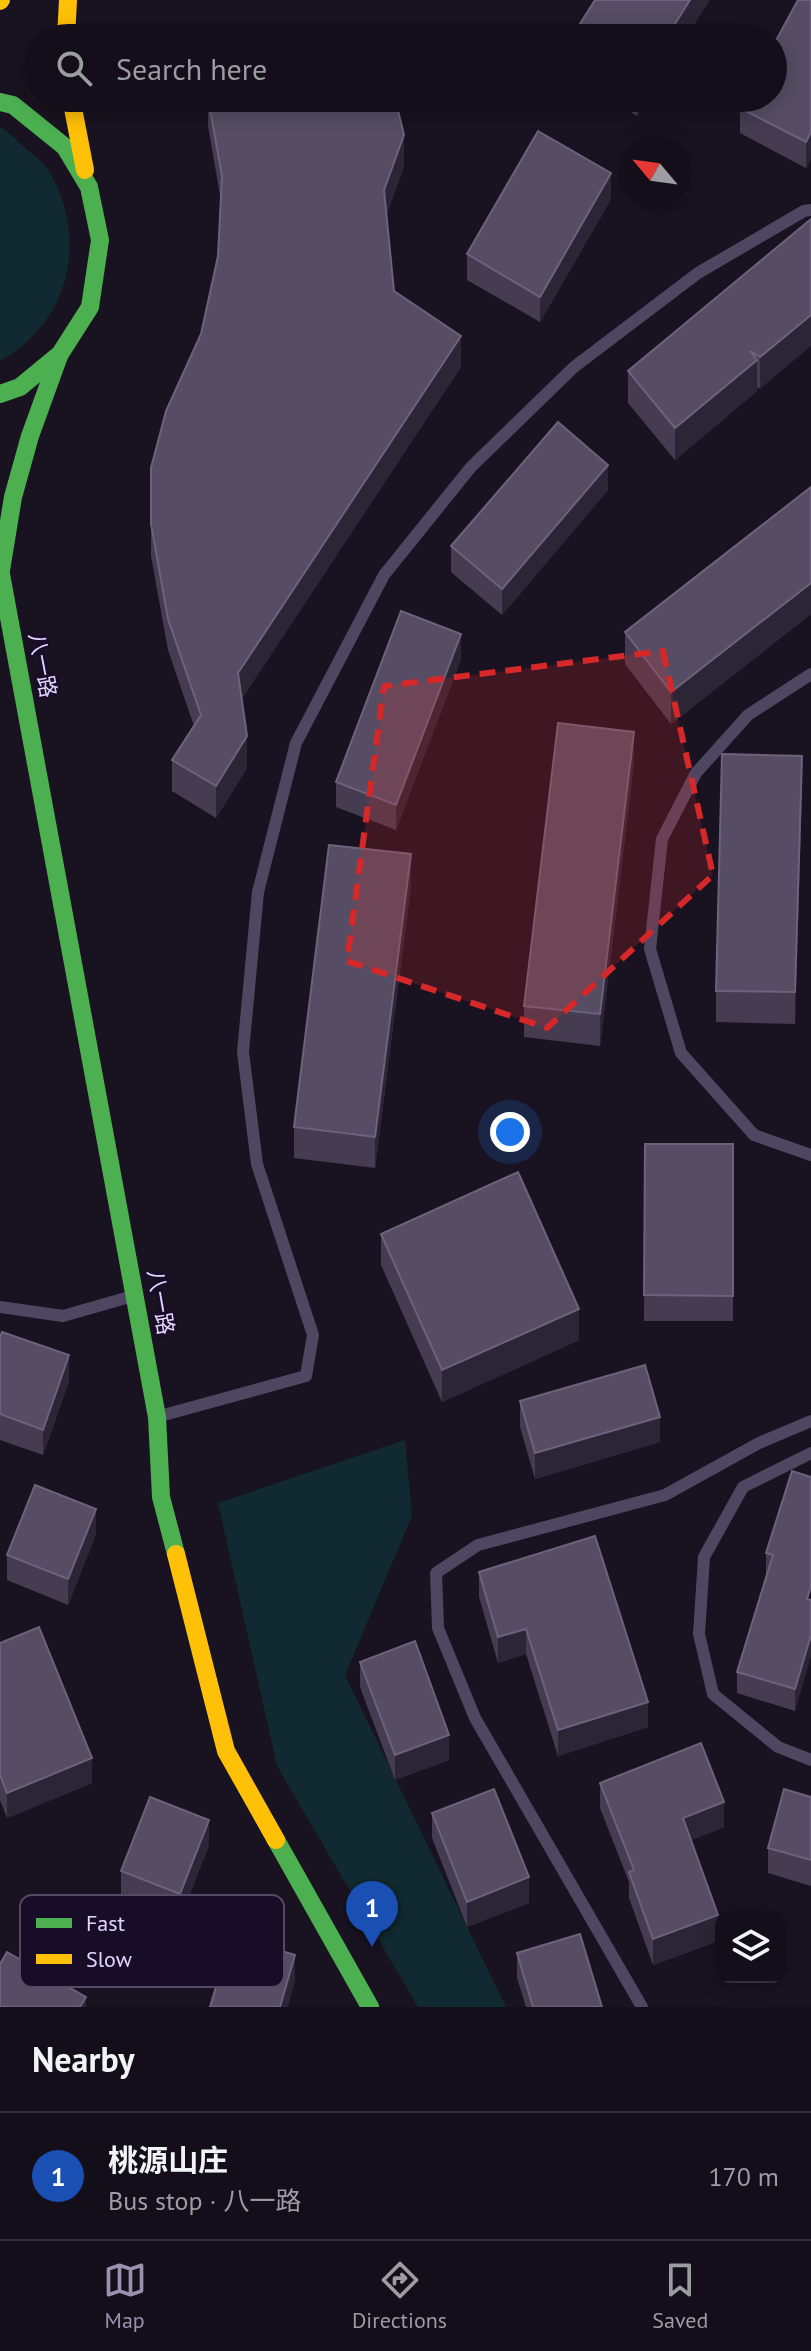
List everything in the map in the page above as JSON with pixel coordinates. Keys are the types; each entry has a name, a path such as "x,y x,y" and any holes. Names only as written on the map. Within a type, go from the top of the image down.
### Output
{"main road":[{"path":"67,24 68,0"},
{"path":"0,102 13,105 65,147 89,187"},
{"path":"0,394 20,387 60,354 90,307 100,240 74,112"},
{"name":"八一路","path":"60,354 30,436 13,497 0,570 157,1417 161,1497 226,1751 370,2007"}],"lane":[{"path":"157,1417 306,1376 313,1335 257,1164 243,1052 258,892 296,743 384,575 471,467 574,367 698,273 804,211 811,210"},
{"path":"811,674 748,715 696,773 662,839 650,949 681,1053 754,1135 811,1155"},
{"path":"0,1307 63,1316 135,1295"},
{"path":"642,2007 475,1718 438,1628 436,1573 478,1545 665,1495 759,1443 811,1421"},
{"path":"811,1453 743,1487 704,1557 699,1634 713,1694 778,1747 811,1760"}],"highlighted area":[{"path":"663,651 713,875 547,1028 347,961 384,686"}],"shaded area":[{"path":"0,127 50,173 62,199 70,252 66,278 56,303 42,325 24,345 0,361"},
{"path":"405,1440 412,1516 345,1675 506,2007 418,2007 277,1766 218,1503"}],"building":[{"path":"595,0 690,0 675,24 580,24"},
{"path":"798,0 811,0 811,132 806,142 748,112 787,112 785,24"},
{"path":"211,112 398,112 404,135 384,190 394,291 461,336 238,673 247,736 216,786 172,760 201,715 168,619 151,524 151,468 166,411 201,334 218,256 222,176"},
{"path":"538,131 611,173 540,297 467,254"},
{"path":"811,219 811,315 760,357 750,351 757,360 675,428 628,371"},
{"path":"558,422 608,465 502,589 451,546"},
{"path":"811,487 811,583 671,692 625,632"},
{"path":"401,611 461,634 396,805 336,782"},
{"path":"558,723 634,732 600,1014 524,1006"},
{"path":"722,754 802,756 795,992 716,991"},
{"path":"329,845 411,854 375,1137 294,1127"},
{"path":"645,1144 733,1144 733,1296 644,1295"},
{"path":"518,1172 579,1309 442,1370 381,1234"},
{"path":"2,1332 69,1355 43,1430 0,1414"},
{"path":"645,1365 660,1417 535,1453 520,1401"},
{"path":"792,1471 811,1477 811,1586 807,1599 811,1600 811,1635 795,1689 737,1672 773,1555 766,1553"},
{"path":"35,1485 96,1509 68,1579 7,1555"},
{"path":"595,1536 648,1702 558,1730 526,1629 498,1637 479,1572"},
{"path":"39,1627 92,1758 7,1793 0,1775 0,1643"},
{"path":"415,1641 449,1735 395,1755 360,1662"},
{"path":"701,1743 724,1802 683,1818 717,1911 715,1916 653,1939 629,1872 634,1870 600,1783"},
{"path":"494,1789 529,1877 467,1902 432,1813"},
{"path":"784,1789 811,1797 811,1860 768,1848"},
{"path":"150,1797 209,1820 180,1894 121,1871"},
{"path":"580,1934 602,2007 533,2007 517,1953"},
{"path":"7,1952 20,1959 20,1987 68,1987 86,1997 80,2007 0,2007 0,1964"},
{"path":"284,1952 295,1955 280,2007 210,2007 216,1987 284,1987"}],"traffic: fast":[{"path":"0,102 13,105 65,147 89,187 100,240 90,307 60,354 20,387 0,394"},
{"path":"1,570 13,497 30,436 59,356"},
{"path":"0,569 157,1417 161,1497 176,1554"},
{"path":"276,1840 370,2007"}],"traffic: slow":[{"path":"67,24 68,0"},
{"path":"74,112 85,170"},
{"path":"176,1554 226,1751 276,1840"}],"place":[{"name":"桃源山庄","path":"372,1947"}]}
